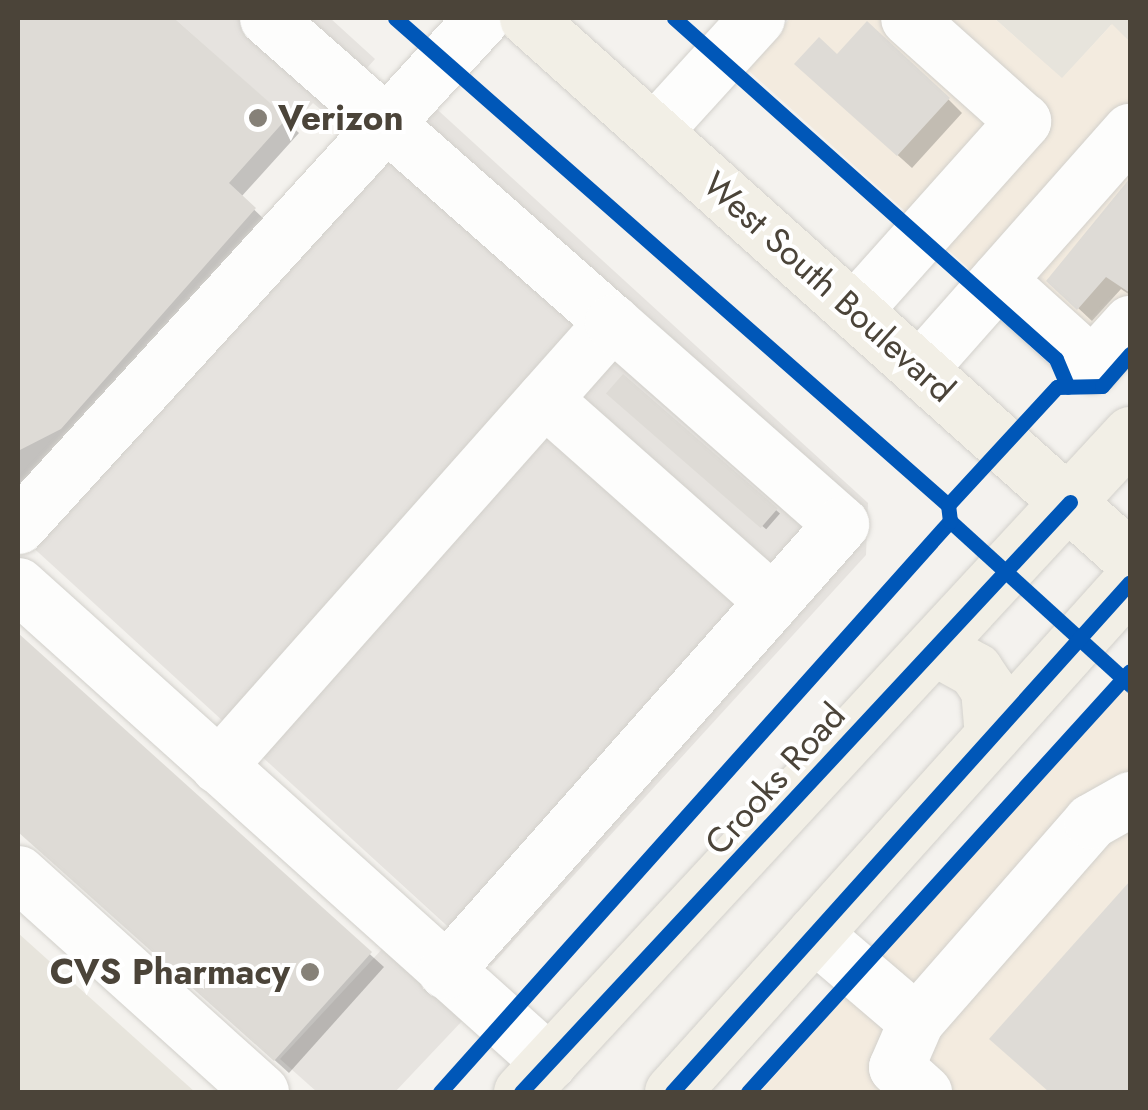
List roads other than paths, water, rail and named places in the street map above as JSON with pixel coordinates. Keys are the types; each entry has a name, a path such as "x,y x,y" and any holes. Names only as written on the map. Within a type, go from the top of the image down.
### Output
{"main road":[{"name":"West South Boulevard","path":"527,18 1130,558"},
{"name":"Crooks Road","path":"535,1077 1130,434"},
{"path":"672,1092 1130,582"},
{"path":"936,648 975,670 988,689 992,736"}],"street":[{"path":"268,18 840,524 445,971"},
{"path":"18,526 482,18"},
{"path":"654,130 757,18"},
{"path":"854,310 1024,120 908,18"},
{"path":"920,368 1130,131"},
{"path":"998,280 1092,364 1130,322"},
{"path":"218,766 612,322"},
{"path":"544,400 772,601"},
{"path":"18,585 445,971 535,1077"},
{"path":"924,1092 896,1067 916,1021 1092,821 1130,799"},
{"path":"18,874 261,1092"},
{"path":"814,934 916,1021"}],"place":[{"name":"Verizon","path":"258,118"},
{"name":"CVS Pharmacy","path":"310,972"}]}
